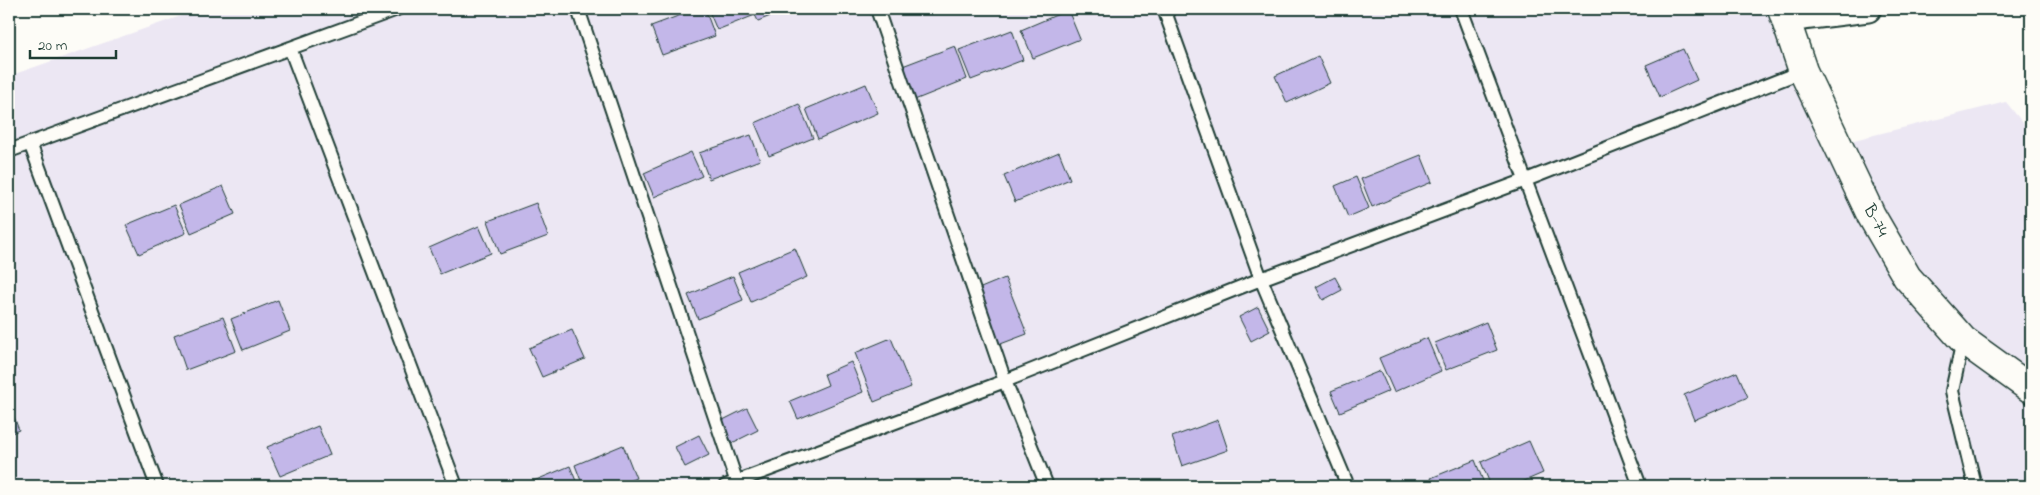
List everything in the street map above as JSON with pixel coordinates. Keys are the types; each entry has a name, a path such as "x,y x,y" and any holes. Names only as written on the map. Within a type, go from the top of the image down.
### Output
{"street":[{"path":"1784,14 1868,9"},
{"name":"B-74","path":"1784,14 1803,71 1871,215 1902,269 1963,340 2031,389"}],"lane":[{"path":"9,151 397,9"},
{"path":"578,9 733,485 1005,381 1261,279 1526,180 1803,71"},
{"path":"877,9 1005,381 1047,486"},
{"path":"1164,9 1261,279 1348,486"},
{"path":"1461,9 1640,486"},
{"path":"290,48 456,486"},
{"path":"30,143 157,486"},
{"path":"1963,340 1952,392 1975,486"}],"shaded area":[{"path":"201,9 1782,9 1838,144 2006,102 2031,133 2031,486 9,486 9,76"}],"building":[{"path":"697,9 705,9 715,36 662,55 651,26"},
{"path":"708,9 770,9 773,15 758,21 755,15 717,30"},
{"path":"1068,10 1080,39 1033,58 1021,30"},
{"path":"1012,30 1023,60 971,80 959,50"},
{"path":"955,46 967,79 912,101 900,67"},
{"path":"1683,49 1697,80 1660,97 1646,65"},
{"path":"1318,56 1330,83 1287,103 1275,76"},
{"path":"866,84 878,113 818,139 806,109"},
{"path":"799,104 813,138 769,156 755,123"},
{"path":"751,135 760,160 709,179 699,153"},
{"path":"691,152 702,176 654,197 644,173"},
{"path":"1059,152 1070,179 1015,202 1004,176"},
{"path":"1421,155 1432,182 1372,207 1361,179"},
{"path":"1356,177 1369,208 1348,217 1335,186"},
{"path":"223,186 235,214 191,233 179,205"},
{"path":"536,203 548,236 500,254 488,221"},
{"path":"174,205 186,233 139,254 126,225"},
{"path":"479,226 491,253 440,274 429,248"},
{"path":"795,248 807,277 751,302 738,272"},
{"path":"733,276 743,300 698,319 688,295"},
{"path":"1335,277 1342,290 1323,300 1316,287"},
{"path":"1005,278 1027,334 998,345 976,290"},
{"path":"278,300 290,331 243,350 231,319"},
{"path":"1258,307 1270,331 1251,341 1239,317"},
{"path":"223,317 236,351 186,370 174,335"},
{"path":"1486,322 1497,350 1446,370 1435,343"},
{"path":"572,330 585,359 542,377 529,348"},
{"path":"891,338 911,387 874,402 855,353"},
{"path":"1427,338 1441,371 1394,392 1379,358"},
{"path":"851,362 863,392 798,419 790,401 828,385 824,374"},
{"path":"1380,371 1389,391 1340,412 1331,391"},
{"path":"1737,372 1748,397 1694,420 1684,395"},
{"path":"9,404 19,430 9,434"},
{"path":"747,408 758,430 732,443 721,421"},
{"path":"1218,420 1228,450 1182,466 1172,437"},
{"path":"318,426 330,455 280,476 267,447"},
{"path":"699,435 709,455 685,467 675,447"},
{"path":"1529,441 1543,473 1513,486 1491,486 1481,462"},
{"path":"623,445 636,478 616,486 583,486 575,465"},
{"path":"1475,460 1485,486 1434,486 1431,478"},
{"path":"570,466 578,486 524,485"}]}
